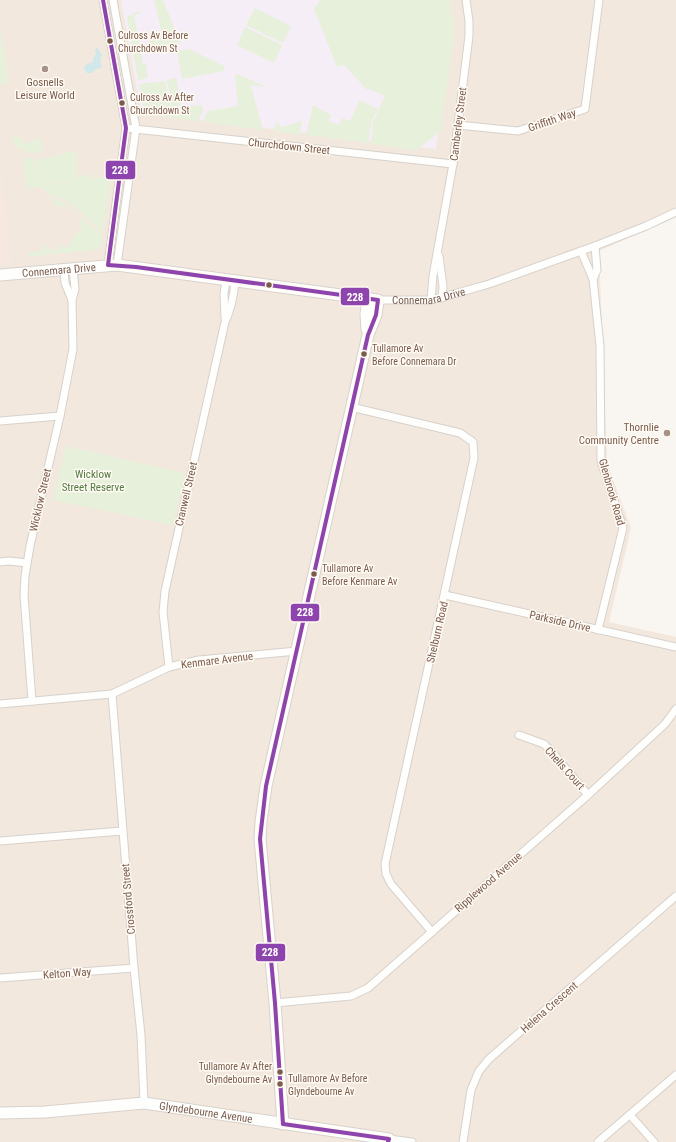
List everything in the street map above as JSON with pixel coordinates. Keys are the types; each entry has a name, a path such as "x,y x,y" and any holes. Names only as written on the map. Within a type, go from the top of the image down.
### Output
{"street":[{"path":"103,0 126,128 113,265"},
{"path":"113,0 136,128 113,265"},
{"name":"Camberley Street","path":"431,300 433,276 453,164 469,36 469,21 466,0"},
{"name":"Griffith Way","path":"458,125 518,132 585,109 599,0"},
{"name":"Churchdown Street","path":"126,128 453,164"},
{"name":"Connemara Drive","path":"0,275 113,265 374,299 431,300 489,284 595,246 646,226 676,212"},
{"name":"Glenbrook Road","path":"593,279 597,270 595,246"},
{"name":"Camberley Street","path":"438,248 443,286 442,298"},
{"name":"Glenbrook Road","path":"581,251 593,279 600,346 601,461 623,528 598,630"},
{"name":"Wicklow Street","path":"32,701 24,593 27,563 60,416 73,349 72,300 74,289 69,268"},
{"name":"Cranwell Street","path":"169,667 163,612 165,590 225,322 230,310 231,280"},
{"path":"283,1124 275,1003 260,839 260,822 266,786 351,407 368,335 376,315 374,299"},
{"name":"Shelburn Road","path":"351,407 460,433 473,442 474,458 385,864 386,874 391,884 432,932"},
{"path":"0,421 60,416"},
{"path":"0,562 10,561 27,563"},
{"name":"Parkside Drive","path":"445,595 676,647"},
{"name":"Kenmare Avenue","path":"0,704 112,694 169,667 200,660 296,651"},
{"name":"Crossford Street","path":"112,694 122,831 141,1035 144,1103"},
{"name":"Ripplewood Avenue","path":"275,1003 351,996 368,988 588,794 665,724 676,709"},
{"name":"Chells Court","path":"519,735 544,744 588,794"},
{"path":"0,841 122,831"},
{"name":"Helena Crescent","path":"463,1142 471,1090 479,1071 495,1054 676,896"},
{"name":"Kelton Way","path":"0,978 134,968"},
{"path":"598,1142 676,1075"},
{"name":"Glyndebourne Avenue","path":"0,1113 45,1112 144,1103 283,1124 375,1140 412,1142"},
{"path":"630,1115 654,1142"}],"shaded area":[{"path":"0,0 676,0 676,217 599,251 607,463 631,528 609,622 676,637 676,1142 0,1142"},
{"path":"121,0 449,0 447,71 436,149 141,113"},
{"path":"0,164 11,264 0,265"}],"green space":[{"path":"154,0 163,0 180,42 175,47 145,53 143,45 148,43 148,41 163,38"},
{"path":"320,0 450,0 453,40 441,131 416,150 371,144 373,122 385,96 369,89 367,90 344,65 337,67 314,9"},
{"path":"255,8 291,26 283,43 246,25"},
{"path":"140,12 134,15 143,64 146,64 148,78 138,80 127,18 133,13"},
{"path":"245,27 282,45 274,63 237,45"},
{"path":"1,32 9,83 0,85 0,33"},
{"path":"189,49 224,66 224,71 182,79 177,51"},
{"path":"238,74 264,86 251,86 263,130 204,122 208,111 238,106 235,75"},
{"path":"176,78 181,105 172,107 167,80"},
{"path":"165,81 171,108 202,105 203,111 198,121 151,115 144,110 139,84"},
{"path":"360,100 378,109 372,120 368,143 306,135 313,105 331,115 329,121 339,125 342,118 350,121"},
{"path":"302,121 299,135 275,131 274,128 278,122 281,127"},
{"path":"16,134 27,144 42,138 43,152 29,152 18,147 11,141"},
{"path":"75,151 77,159 77,177 74,180 44,184 39,181 37,162 43,158 61,156 61,153"},
{"path":"31,157 36,162 38,181 43,185 75,181 80,176 86,174 90,177 106,178 107,170 112,171 103,233 68,200 46,194 47,192 42,188 26,188 23,158"},
{"path":"47,197 67,203 91,226 102,234 100,249 27,257 27,253 41,251 46,245 54,252 61,244 66,248 82,227 78,223 82,218 65,204 61,208"},
{"name":"Wicklow Street Reserve","path":"66,446 185,473 173,525 53,500"}],"water":[{"path":"97,47 102,55 100,61 102,67 92,73 87,73 84,67 93,62"}],"transit line":[{"name":"228","path":"103,0 126,128 108,265 136,267 378,300 376,315 368,335 266,786 260,839 275,1003 283,1124"},
{"name":"228","path":"283,1124 389,1139 388,1142"}],"place":[{"name":"Culross Av Before Churchdown St","path":"110,41"},
{"name":"Gosnells Leisure World","path":"45,69"},
{"name":"Culross Av After Churchdown St","path":"122,103"},
{"name":"Tullamore Av Before Connemara Dr","path":"364,354"},
{"name":"Thornlie Community Centre","path":"667,433"},
{"name":"Tullamore Av Before Kenmare Av","path":"314,574"},
{"name":"Tullamore Av After Glyndebourne Av","path":"280,1072"},
{"name":"Tullamore Av Before Glyndebourne Av","path":"280,1084"}]}
